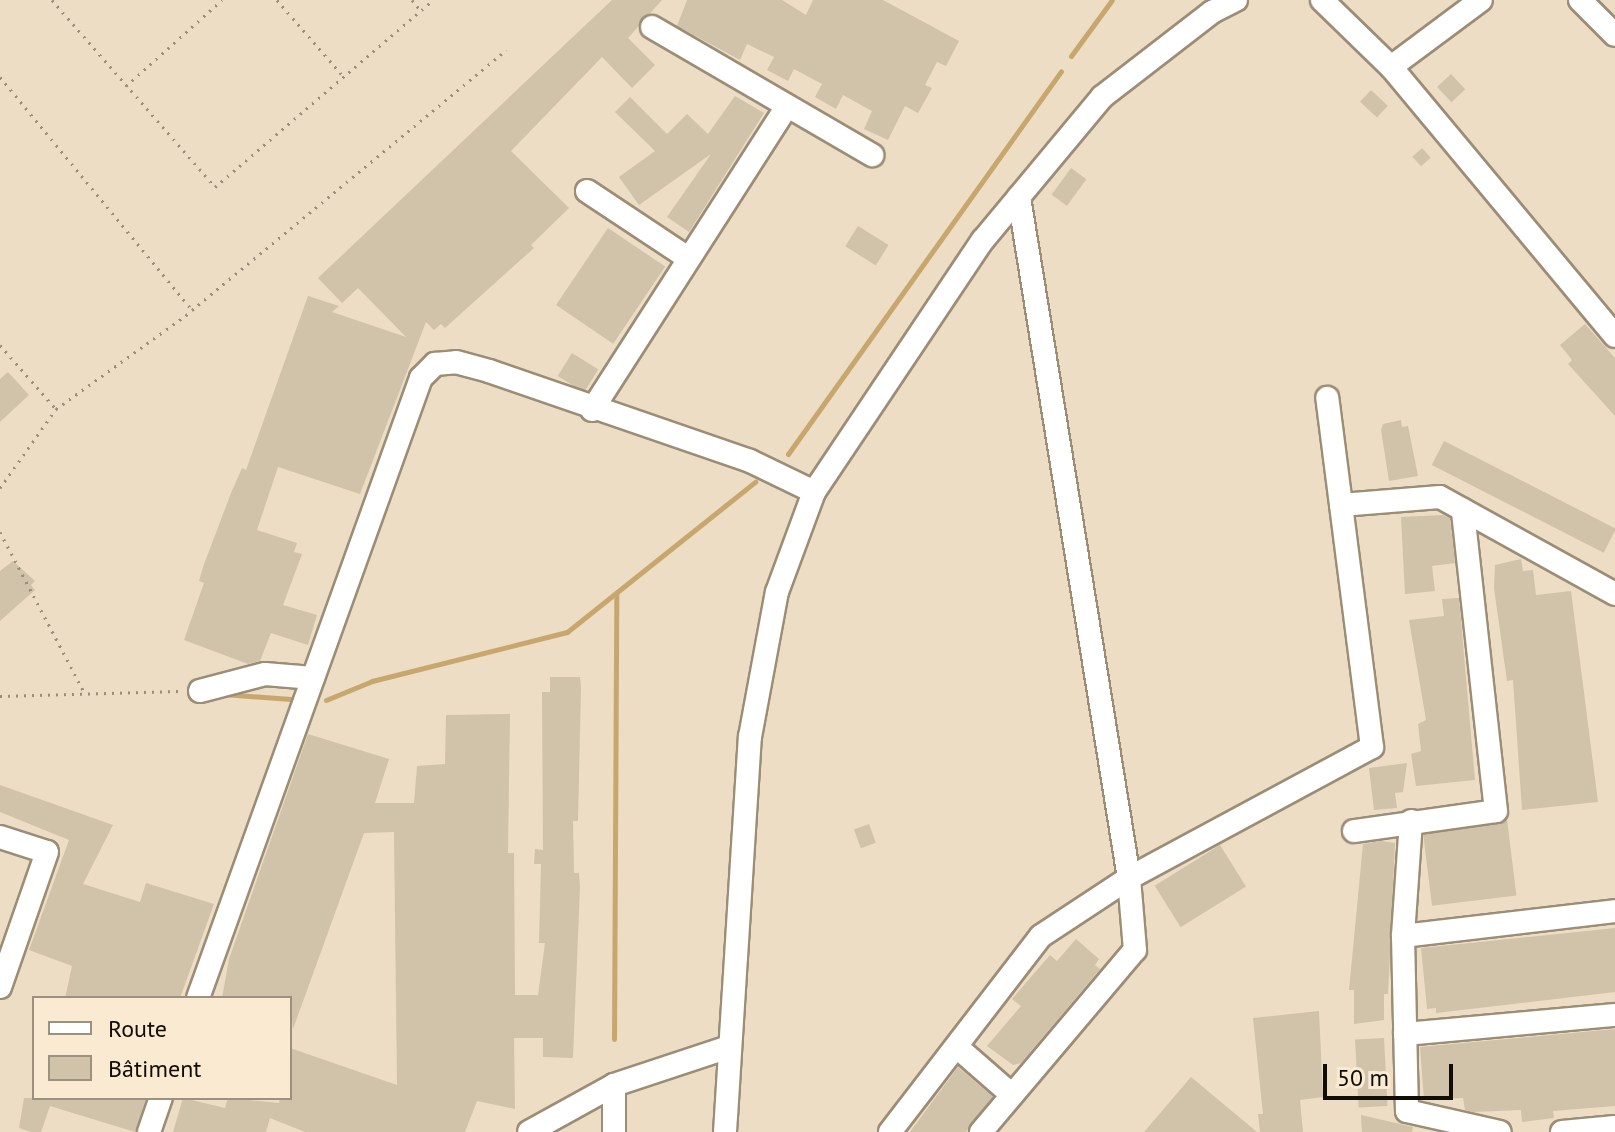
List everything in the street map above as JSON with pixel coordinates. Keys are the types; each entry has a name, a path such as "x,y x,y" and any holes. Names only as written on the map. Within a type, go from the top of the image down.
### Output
{"street":[{"path":"725,1132 750,737 777,592 814,492 983,240 1102,97 1212,12 1236,0"},
{"path":"1322,0 1391,67 1615,336"},
{"path":"1391,67 1481,0"},
{"path":"1580,0 1615,35"},
{"path":"652,27 786,108 872,155"},
{"path":"592,410 786,108"},
{"path":"587,191 688,258"},
{"path":"981,1132 1135,950 1129,878 1019,197"},
{"path":"199,996 421,378 435,364 456,362 489,371 592,410 750,461 814,492"},
{"path":"890,1132 1041,936 1129,878 1372,747 1327,398"},
{"path":"1341,505 1440,497 1615,594"},
{"path":"1354,831 1496,811 1463,510"},
{"path":"200,691 265,674 313,678"},
{"path":"1411,821 1403,936 1407,1111 1500,1132"},
{"path":"0,837 47,852 0,987"},
{"path":"1403,936 1615,911"},
{"path":"1405,1034 1615,1015"},
{"path":"529,1132 614,1085 729,1047"},
{"path":"957,1047 1012,1095"},
{"path":"614,1085 614,1132"},
{"path":"149,1132 160,1100"},
{"path":"1562,1132 1615,1127"}],"path":[{"path":"52,0 215,187 433,0"},
{"path":"126,86 222,0"},
{"path":"277,0 344,77"},
{"path":"412,0 421,11"},
{"path":"0,488 56,409 192,310 506,50"},
{"path":"0,77 192,310"},
{"path":"0,345 56,409"},
{"path":"0,532 85,694"},
{"path":"0,696 200,691"}],"building":[{"path":"612,0 662,0 628,38 655,65 632,88 602,57 511,151 569,208 531,245 534,248 445,328 441,324 434,330 426,322 360,494 278,467 257,530 297,543 294,552 302,554 283,605 317,615 308,645 271,633 260,661 248,664 184,640 204,583 199,581 203,567 242,468 246,470 308,296 339,306 332,312 406,337 358,288 342,303 318,278"},
{"path":"687,0 782,0 806,15 813,0 883,0 959,41 946,66 937,62 925,85 932,88 918,113 905,106 888,140 864,129 872,111 843,95 836,109 815,97 822,84 794,69 788,81 767,70 774,57 747,44 740,60 677,26"},
{"path":"1451,74 1465,89 1451,102 1437,87"},
{"path":"1371,90 1388,106 1377,117 1360,102"},
{"path":"735,96 764,113 689,232 667,217 711,154 639,205 619,177 655,151 615,112 630,97 667,134 687,114 708,134"},
{"path":"1422,148 1431,158 1421,166 1412,157"},
{"path":"1071,168 1086,179 1067,206 1052,195"},
{"path":"858,226 889,245 876,265 845,246"},
{"path":"608,228 665,267 613,344 556,305"},
{"path":"1585,324 1615,358 1615,416 1568,364 1572,360 1560,345"},
{"path":"572,353 598,369 584,392 558,376"},
{"path":"8,372 29,395 0,422 0,379"},
{"path":"1401,420 1402,427 1408,426 1418,476 1389,481 1381,430 1383,424"},
{"path":"1444,441 1615,528 1604,553 1432,465"},
{"path":"1443,515 1450,518 1455,563 1432,566 1435,591 1405,594 1401,517"},
{"path":"1521,559 1523,571 1533,570 1536,595 1571,591 1598,802 1522,810 1513,680 1507,681 1494,588 1495,565"},
{"path":"13,561 35,581 31,585 35,590 0,621 0,571"},
{"path":"1459,598 1475,780 1416,786 1411,754 1421,751 1418,724 1426,720 1409,620 1444,616 1442,599"},
{"path":"550,677 580,677 578,821 573,821 574,873 579,873 580,887 573,1058 543,1057 543,1038 514,1038 515,1109 477,1101 465,1132 305,1132 270,1118 266,1132 173,1132 182,1100 225,1108 227,1100 279,1103 280,1100 292,1100 292,1049 397,1085 394,832 364,833 293,1029 292,996 222,996 229,959 308,734 389,759 375,803 414,803 417,766 445,764 446,715 510,714 508,853 514,853 515,995 538,995 545,943 539,943 541,864 534,864 535,849 543,850 542,692 550,692"},
{"path":"1407,763 1403,792 1395,793 1397,808 1374,810 1369,768"},
{"path":"0,785 113,825 83,884 140,902 146,883 214,904 181,996 65,996 72,966 29,950 69,840 0,812"},
{"path":"1507,819 1516,895 1432,906 1423,829"},
{"path":"869,824 876,843 861,848 854,829"},
{"path":"1381,841 1395,843 1388,994 1384,994 1384,1020 1354,1024 1354,990 1349,990 1363,844"},
{"path":"1220,845 1246,887 1181,927 1155,886"},
{"path":"1615,928 1615,992 1436,1013 1436,1008 1427,1009 1421,948"},
{"path":"1076,939 1099,959 1095,965 1100,969 1021,1063 1013,1065 987,1046 1021,1006 1012,999 1050,955 1057,961"},
{"path":"1319,1011 1323,1097 1300,1100 1303,1132 1260,1132 1258,1114 1263,1114 1253,1018"},
{"path":"1615,1029 1615,1106 1553,1111 1554,1118 1522,1122 1521,1110 1473,1112 1465,1110 1463,1098 1424,1100 1420,1047"},
{"path":"1384,1038 1388,1106 1359,1107 1355,1040"},
{"path":"958,1067 993,1097 966,1132 910,1132"},
{"path":"1191,1077 1257,1132 1144,1132"},
{"path":"24,1098 145,1100 135,1132 50,1106 41,1132 19,1128"},
{"path":"1361,1115 1413,1127 1412,1132 1362,1132"}],"waterway":[{"path":"1071,56 1112,0"},
{"path":"788,454 1061,71"},
{"path":"326,700 372,681 567,632 755,482"},
{"path":"614,1039 616,593"},
{"path":"223,694 291,699"}]}
